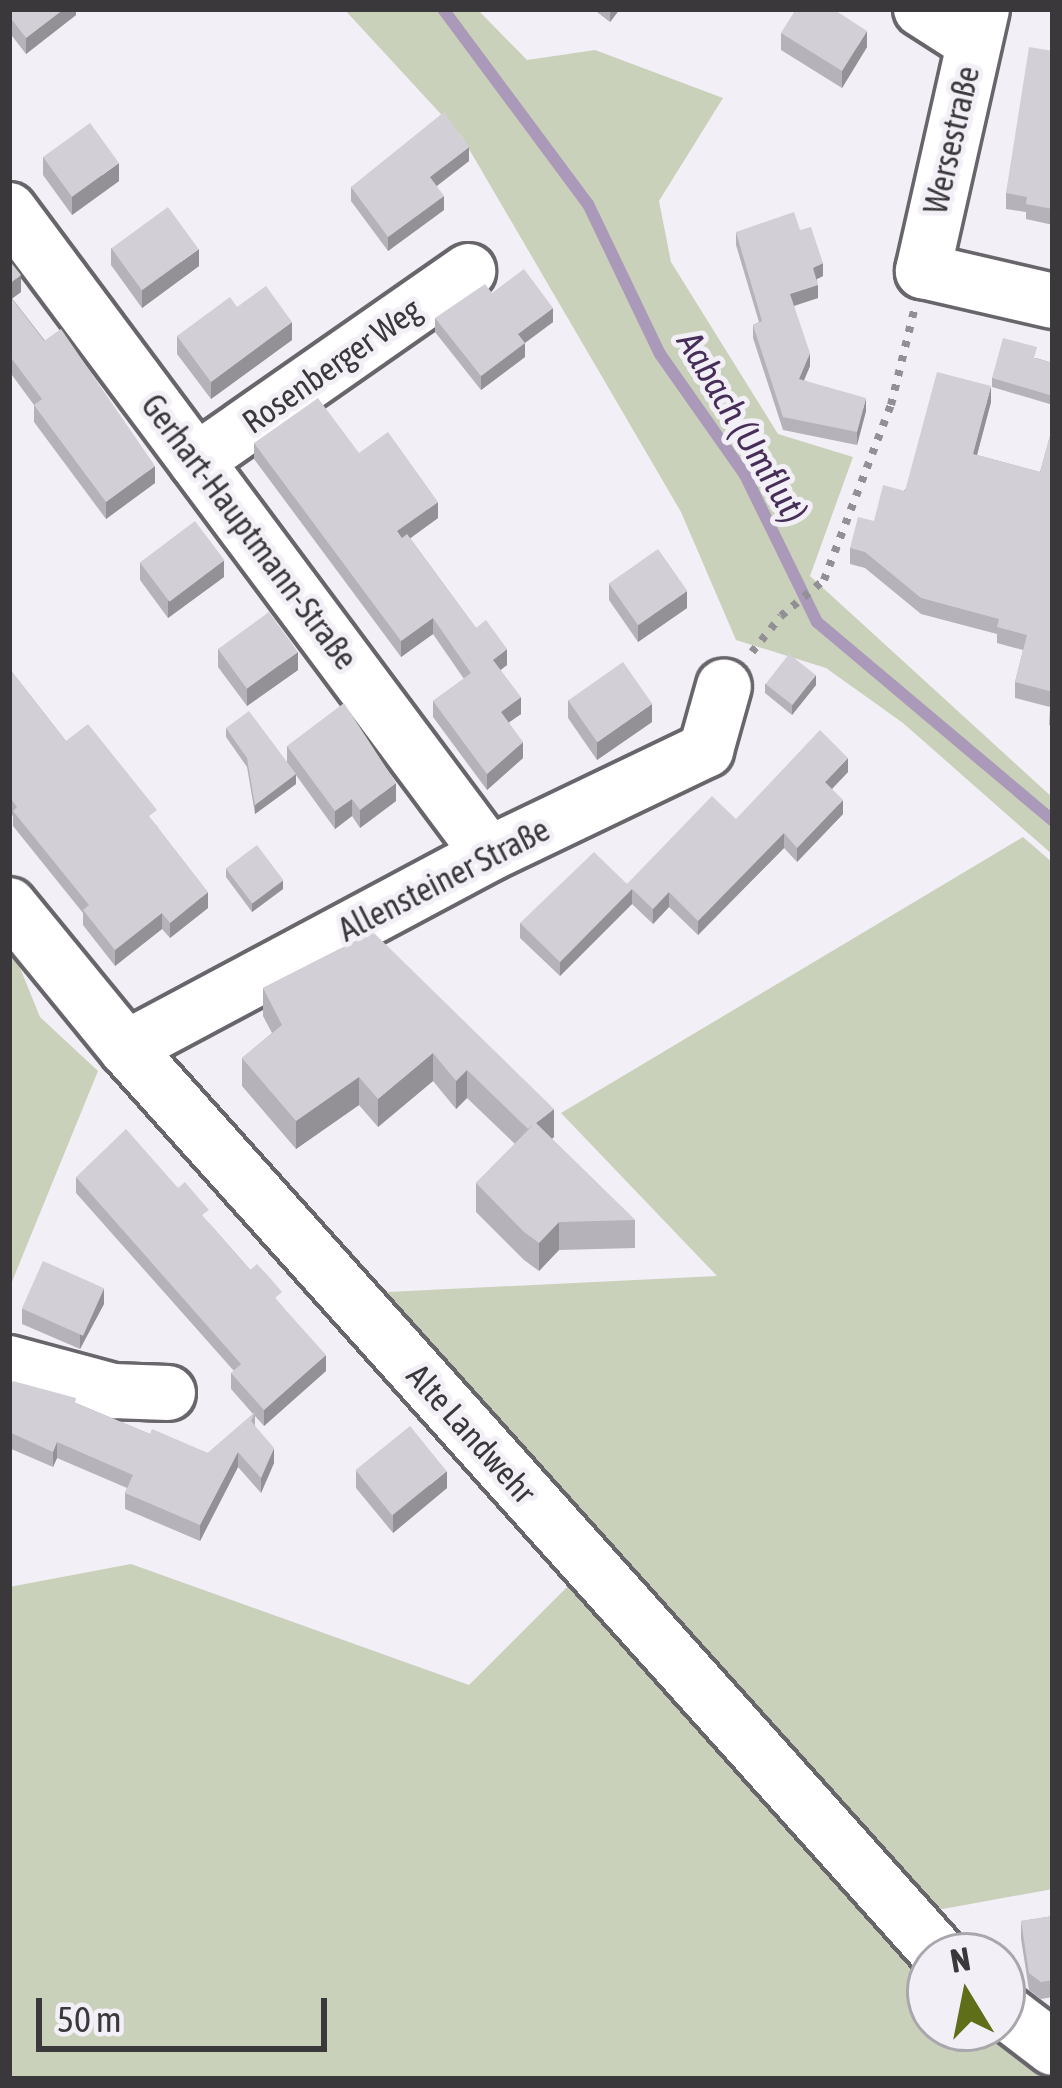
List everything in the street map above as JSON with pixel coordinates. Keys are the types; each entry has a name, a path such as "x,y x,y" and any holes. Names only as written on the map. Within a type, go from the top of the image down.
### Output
{"street":[{"path":"921,9 978,26"},
{"name":"Wersestraße","path":"923,271 978,26"},
{"name":"Gerhart-Hauptmann-Straße","path":"9,210 489,854"},
{"name":"Rosenberger Weg","path":"196,461 468,271"},
{"path":"923,271 1053,301"},
{"name":"Allensteiner Straße","path":"126,1048 489,854 706,749 724,686"},
{"name":"Alte Landwehr","path":"9,904 126,1048 919,1932"},
{"path":"9,1363 20,1362 112,1391 168,1393"},
{"path":"1026,2027 1053,2048"}],"path":[{"path":"781,616 824,580 891,406 923,271"}],"green space":[{"path":"344,9 477,9 527,60 595,50 723,98 659,201 671,262 778,434 853,457 810,576 1053,798 1053,855 903,723 826,668 736,640 681,512 462,137"},
{"path":"1023,837 1053,863 1053,1889 921,1913 367,1293 717,1276 561,1113"},
{"path":"9,953 14,953 40,1017 98,1071 9,1289"},
{"path":"131,1564 469,1685 568,1586 836,1876 906,1961 906,2052 1012,2052 1053,2079 9,2079 9,1587"}],"building":[{"path":"9,9 64,9 26,38"},
{"path":"796,9 833,9 867,31 842,71 781,33"},
{"path":"1029,47 1053,51 1053,209 1026,204 1027,197 1006,193"},
{"path":"444,112 469,147 430,177 444,196 388,237 351,187"},
{"path":"90,123 119,163 72,197 43,157"},
{"path":"168,207 199,249 142,290 111,248"},
{"path":"794,212 800,230 811,227 823,263 813,268 818,285 790,294 810,353 799,379 866,398 857,432 783,417 753,325 762,321 736,232"},
{"path":"9,260 21,275 9,284"},
{"path":"524,269 553,308 518,334 525,343 481,376 435,318 485,284 492,293"},
{"path":"266,286 292,322 211,382 177,336 230,297 237,307"},
{"path":"9,295 44,341 61,329 155,466 106,502 34,405 42,399 9,355"},
{"path":"1003,338 1037,347 1034,358 1053,363 1053,396 992,378"},
{"path":"937,372 991,386 973,454 1040,472 1053,425 1053,692 1015,682 1027,635 997,627 999,619 921,598 865,552 850,548 858,517 874,521 883,485 905,491"},
{"path":"318,398 359,453 388,432 438,502 397,531 402,538 407,534 476,628 486,620 507,649 493,660 521,697 501,712 523,742 487,774 433,701 471,673 433,618 401,641 254,443"},
{"path":"195,521 224,560 169,602 140,563"},
{"path":"658,549 687,591 638,625 609,583"},
{"path":"269,612 298,652 247,689 218,649"},
{"path":"789,654 816,675 792,705 766,684"},
{"path":"623,662 652,704 597,742 568,700"},
{"path":"9,668 66,741 88,724 157,810 149,816 208,892 170,923 162,913 115,950 83,910 89,905 13,811 17,807 9,796"},
{"path":"344,703 396,783 360,810 352,799 335,811 287,746"},
{"path":"249,711 296,774 255,805 247,758 226,728"},
{"path":"820,730 848,758 825,782 843,800 797,848 784,833 698,921 669,892 653,909 632,889 560,962 520,923 594,852 627,884 712,796 736,819"},
{"path":"257,845 283,880 252,904 226,868"},
{"path":"373,932 554,1109 536,1123 635,1220 559,1222 539,1243 524,1232 476,1183 533,1125 528,1129 467,1070 456,1081 433,1053 378,1099 359,1077 296,1121 242,1058 282,1025 263,988"},
{"path":"126,1129 178,1188 185,1182 209,1210 202,1215 250,1270 257,1264 270,1278 282,1292 275,1298 326,1355 264,1410 231,1373 241,1364 76,1177"},
{"path":"43,1261 104,1288 83,1336 22,1309"},
{"path":"13,1381 76,1398 75,1403 208,1453 255,1412 251,1421 274,1448 261,1478 238,1452 200,1525 125,1493 133,1475 57,1442 53,1452 9,1432"},
{"path":"410,1426 447,1471 392,1515 356,1470"},
{"path":"1053,1916 1053,1980 1041,1982 1029,1973 1021,1921"}],"waterway":[{"name":"Aabach (Umflut)","path":"443,9 588,204 660,354 745,475 817,622 1053,821"}]}
